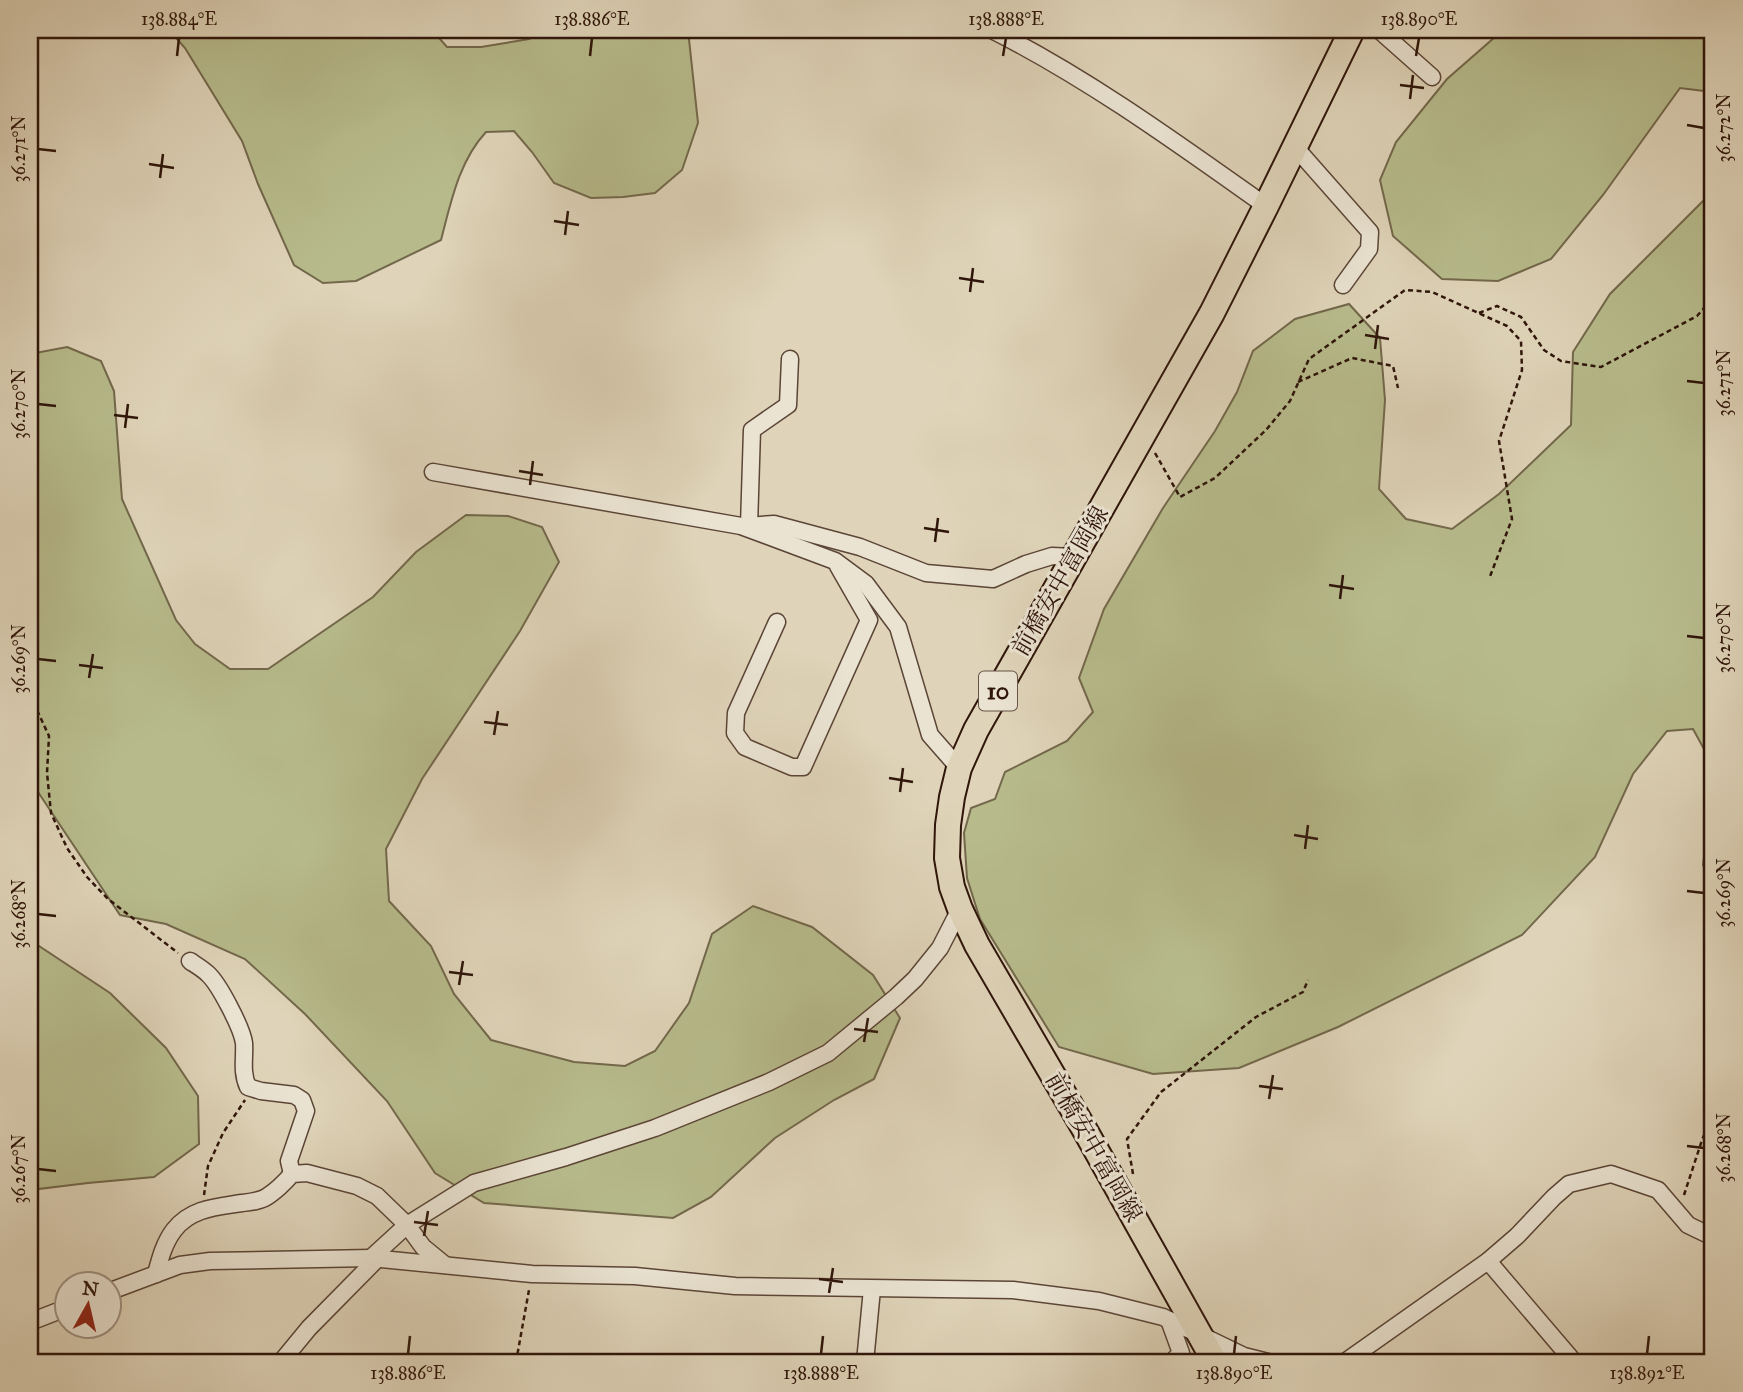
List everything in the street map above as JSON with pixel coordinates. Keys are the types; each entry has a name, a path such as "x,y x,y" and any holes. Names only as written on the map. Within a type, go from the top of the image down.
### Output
{"main road":[{"name":"前橋安中富岡線","path":"1215,1362 977,945 952,887 947,858 950,815 958,768 976,730 1212,313 1352,30"}],"street":[{"path":"992,30 1118,102 1266,206"},
{"path":"1378,30 1432,77"},
{"path":"1294,147 1370,232 1369,249 1343,285"},
{"path":"745,526 752,430 788,405 790,359"},
{"path":"433,472 745,526 835,561 866,584 898,627 930,736 958,768"},
{"path":"745,526 775,524 860,547 926,573 993,579 1052,556 1074,556"},
{"path":"777,622 736,713 735,733 745,747 792,767 803,766 869,620 835,561"},
{"path":"281,1362 309,1328 407,1225 474,1182 566,1157 655,1128 769,1082 828,1053 915,979 940,948 960,909"},
{"path":"190,961 210,975 235,1020 244,1040 244,1077 248,1087 294,1095 302,1100 306,1111 289,1161 292,1174"},
{"path":"156,1274 163,1248 174,1229 197,1211 254,1202 267,1197 292,1174 307,1173 357,1186 377,1196 407,1225 423,1247 445,1265"},
{"path":"1346,1362 1488,1261 1570,1184 1611,1174 1658,1190 1688,1225 1713,1237"},
{"path":"122,1287 180,1265 210,1261 374,1258 532,1274 635,1276 735,1286 1013,1290 1099,1300 1169,1320 1244,1356 1268,1362"},
{"path":"1488,1261 1574,1362"},
{"path":"866,1362 873,1289"},
{"path":"30,1322 52,1313"},
{"path":"1169,1320 1181,1353 1172,1362"}],"path":[{"path":"1144,433 1180,498 1215,478 1266,430 1290,401 1309,359 1405,290 1432,292 1507,326 1521,341 1522,370 1499,441 1511,519 1489,579"},
{"path":"1479,313 1497,306 1521,317 1544,350 1561,361 1601,368 1697,316 1713,298"},
{"path":"1298,382 1352,358 1392,366 1398,388"},
{"path":"30,695 49,736 47,773 51,813 67,848 87,877 108,900 190,961"},
{"path":"1133,1176 1127,1139 1161,1092 1256,1017 1303,992 1308,980"},
{"path":"197,1211 204,1201 208,1166 222,1133 245,1100 248,1087"},
{"path":"1675,1209 1682,1200 1713,1113"},
{"path":"516,1362 532,1274"}],"green space":[{"path":"169,30 432,30 447,47 481,47 529,39 545,30 688,30 698,123 682,170 655,193 623,197 591,198 554,183 514,131 486,132 463,169 441,240 356,281 323,283 294,265 242,141 185,48"},
{"path":"1503,30 1713,30 1713,92 1680,88 1603,195 1551,259 1498,281 1442,279 1393,236 1380,180 1396,142 1447,79"},
{"path":"1713,191 1713,884 1703,865 1712,790 1710,760 1693,729 1667,731 1633,774 1595,857 1522,935 1338,1027 1239,1068 1153,1074 1059,1047 980,919 967,878 964,833 971,808 995,799 1005,772 1067,741 1093,712 1079,678 1104,609 1163,508 1215,431 1237,392 1253,351 1295,319 1349,304 1380,338 1385,400 1379,489 1406,519 1452,529 1499,494 1571,425 1573,352 1610,294"},
{"path":"67,347 101,361 114,391 122,499 176,620 195,644 230,669 268,669 373,597 416,552 466,515 508,516 542,527 559,562 520,631 422,779 386,849 389,901 431,946 454,994 491,1040 574,1062 625,1066 655,1051 689,1003 712,934 753,906 812,927 873,975 900,1018 874,1079 834,1100 775,1138 711,1197 673,1218 484,1203 435,1173 387,1101 305,1014 245,959 166,924 120,915 30,780 30,354"},
{"path":"30,940 110,993 166,1048 198,1096 199,1144 154,1177 30,1190"}]}
